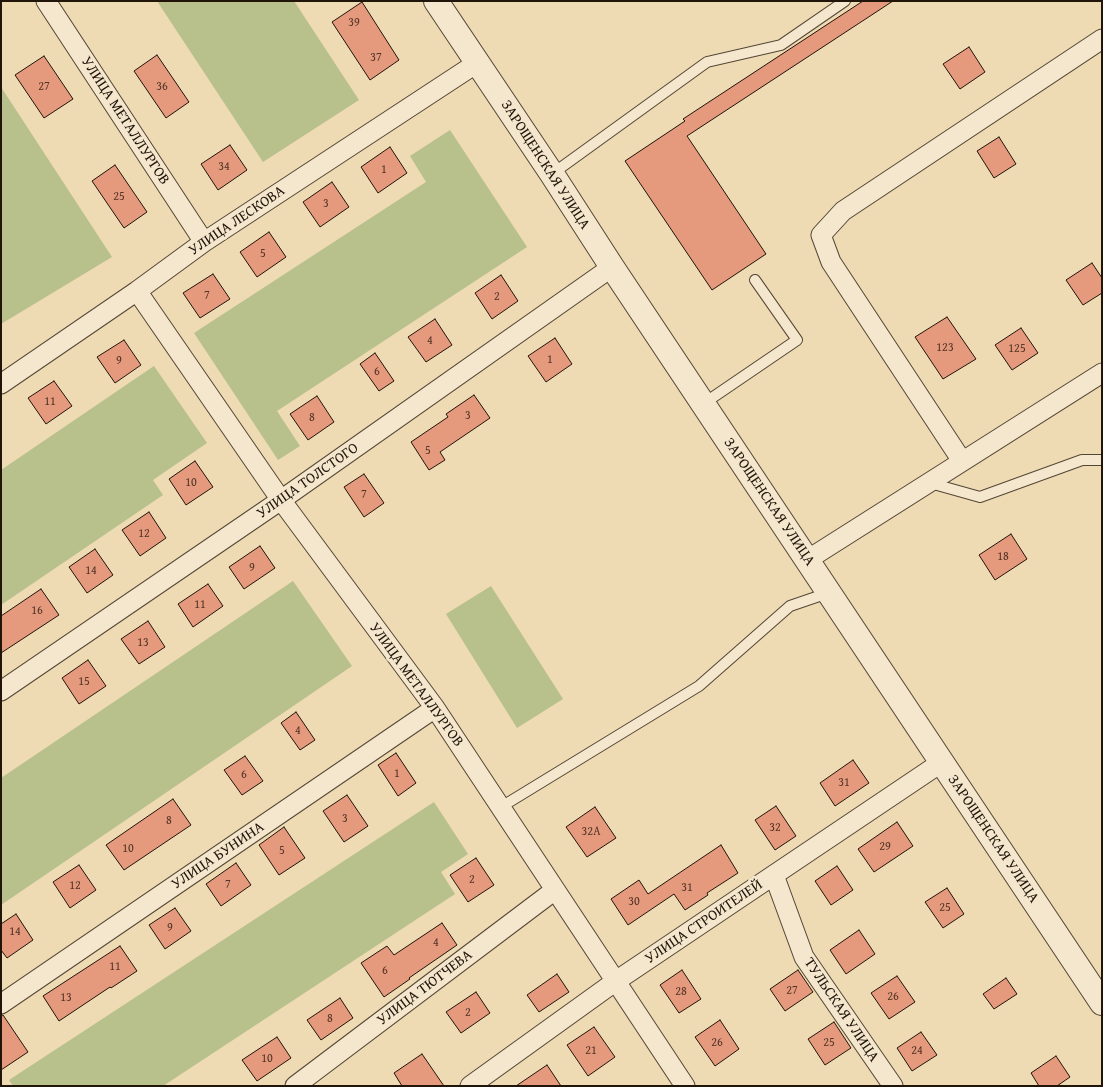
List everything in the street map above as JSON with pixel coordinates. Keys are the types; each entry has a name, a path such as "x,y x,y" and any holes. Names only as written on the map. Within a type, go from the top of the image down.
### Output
{"street":[{"name":"УЛИЦА МЕТАЛЛУРГОВ","path":"46,1 204,242"},
{"name":"ЗАРОЩЕНСКАЯ УЛИЦА","path":"437,2 1102,1003"},
{"path":"962,461 831,262 821,235 843,211 1102,39"},
{"name":"УЛИЦА ЛЕСКОВА","path":"1,384 204,242 477,63"},
{"name":"УЛИЦА ТОЛСТОГО","path":"1,691 281,500 612,267"},
{"name":"УЛИЦА МЕТАЛЛУРГОВ","path":"136,291 281,500 435,708 685,1086"},
{"path":"807,560 1102,373"},
{"name":"УЛИЦА БУНИНА","path":"1,1004 435,708"},
{"name":"УЛИЦА СТРОИТЕЛЕЙ","path":"470,1086 616,981 942,762"},
{"name":"ТУЛЬСКАЯ УЛИЦА","path":"774,874 804,957 893,1086"},
{"name":"УЛИЦА ТЮТЧЕВА","path":"295,1086 555,890"}],"lane":[{"path":"552,174 707,62 781,45 845,1"},
{"path":"703,404 797,340 755,280"},
{"path":"929,483 980,497 1082,460 1102,460"},
{"path":"501,807 699,686 790,606 828,592"}],"green space":[{"path":"157,1 294,1 359,100 263,162"},
{"path":"1,87 112,257 1,324"},
{"path":"450,130 527,247 277,411 300,446 278,460 194,333 426,182 410,156"},
{"path":"154,366 207,443 153,480 163,495 1,605 1,470"},
{"path":"293,581 352,666 1,905 1,778"},
{"path":"491,586 563,699 517,728 446,614"},
{"path":"434,802 468,854 441,872 455,894 163,1086 13,1086 9,1080"}],"building":[{"path":"863,1 893,1 687,136 766,254 712,290 625,161 685,121 683,119"},
{"path":"362,2 399,60 370,80 332,22"},
{"path":"969,47 985,72 960,89 943,64"},
{"path":"157,55 189,102 166,118 134,71"},
{"path":"44,56 73,99 44,118 15,75"},
{"path":"999,137 1016,164 994,178 977,151"},
{"path":"230,145 247,170 218,190 201,164"},
{"path":"390,147 407,173 378,193 361,167"},
{"path":"115,165 147,212 124,228 92,181"},
{"path":"332,182 349,207 320,227 303,202"},
{"path":"269,232 286,257 257,277 240,252"},
{"path":"1092,263 1102,278 1102,293 1083,305 1066,280"},
{"path":"213,274 230,299 200,318 183,293"},
{"path":"501,275 518,301 492,319 475,293"},
{"path":"947,317 976,359 943,379 915,337"},
{"path":"435,319 452,345 426,362 408,337"},
{"path":"1021,328 1038,353 1012,370 995,345"},
{"path":"555,338 572,364 546,382 528,356"},
{"path":"124,340 141,365 115,383 97,357"},
{"path":"375,353 394,381 379,391 360,364"},
{"path":"54,381 72,406 46,424 28,398"},
{"path":"474,395 490,418 440,452 445,460 429,470 411,442 448,417 446,414"},
{"path":"317,396 334,422 308,440 290,414"},
{"path":"195,461 213,487 186,505 169,479"},
{"path":"364,474 384,503 364,517 344,487"},
{"path":"149,512 166,538 140,556 122,530"},
{"path":"1011,534 1027,559 995,580 979,555"},
{"path":"260,546 275,568 244,589 229,567"},
{"path":"95,549 113,575 87,593 69,567"},
{"path":"208,584 223,606 193,627 178,604"},
{"path":"41,589 59,615 1,653 1,616"},
{"path":"148,621 165,647 139,664 121,639"},
{"path":"88,660 106,686 79,704 62,678"},
{"path":"296,712 315,740 300,750 281,723"},
{"path":"396,753 416,783 398,796 378,765"},
{"path":"245,756 263,781 242,795 224,770"},
{"path":"853,760 869,783 835,806 820,783"},
{"path":"347,795 368,826 344,842 323,811"},
{"path":"173,799 191,825 124,870 106,845"},
{"path":"776,806 796,836 775,850 755,820"},
{"path":"595,807 616,838 587,857 566,827"},
{"path":"897,822 913,846 874,872 858,849"},
{"path":"284,827 305,858 279,875 259,845"},
{"path":"721,845 738,873 685,910 674,894 628,925 611,899 639,880 648,894"},
{"path":"476,858 494,885 468,902 450,875"},
{"path":"236,863 251,885 221,906 206,884"},
{"path":"79,865 96,890 70,908 53,882"},
{"path":"837,866 853,890 831,905 815,881"},
{"path":"947,888 964,914 943,928 925,902"},
{"path":"175,908 191,931 165,949 149,925"},
{"path":"16,914 33,940 7,958 1,950 1,924"},
{"path":"442,923 457,945 384,997 361,963 387,946 394,955"},
{"path":"859,930 875,954 846,974 830,950"},
{"path":"120,946 137,971 59,1021 43,996"},
{"path":"682,970 701,999 679,1013 660,985"},
{"path":"798,970 813,992 785,1011 770,989"},
{"path":"557,974 569,992 539,1012 527,995"},
{"path":"897,976 915,1002 889,1019 871,993"},
{"path":"1006,978 1017,994 994,1009 983,994"},
{"path":"476,992 490,1013 461,1033 446,1012"},
{"path":"340,998 353,1018 321,1040 307,1020"},
{"path":"1,1015 3,1015 28,1052 1,1070"},
{"path":"720,1020 739,1049 715,1066 695,1037"},
{"path":"834,1022 851,1048 825,1065 808,1039"},
{"path":"594,1027 615,1057 588,1076 567,1045"},
{"path":"921,1032 937,1055 912,1071 897,1048"},
{"path":"277,1037 291,1058 257,1081 242,1060"},
{"path":"422,1054 444,1086 402,1086 394,1073"},
{"path":"1056,1056 1070,1077 1057,1086 1039,1086 1031,1073"},
{"path":"547,1065 561,1086 516,1086"}]}
